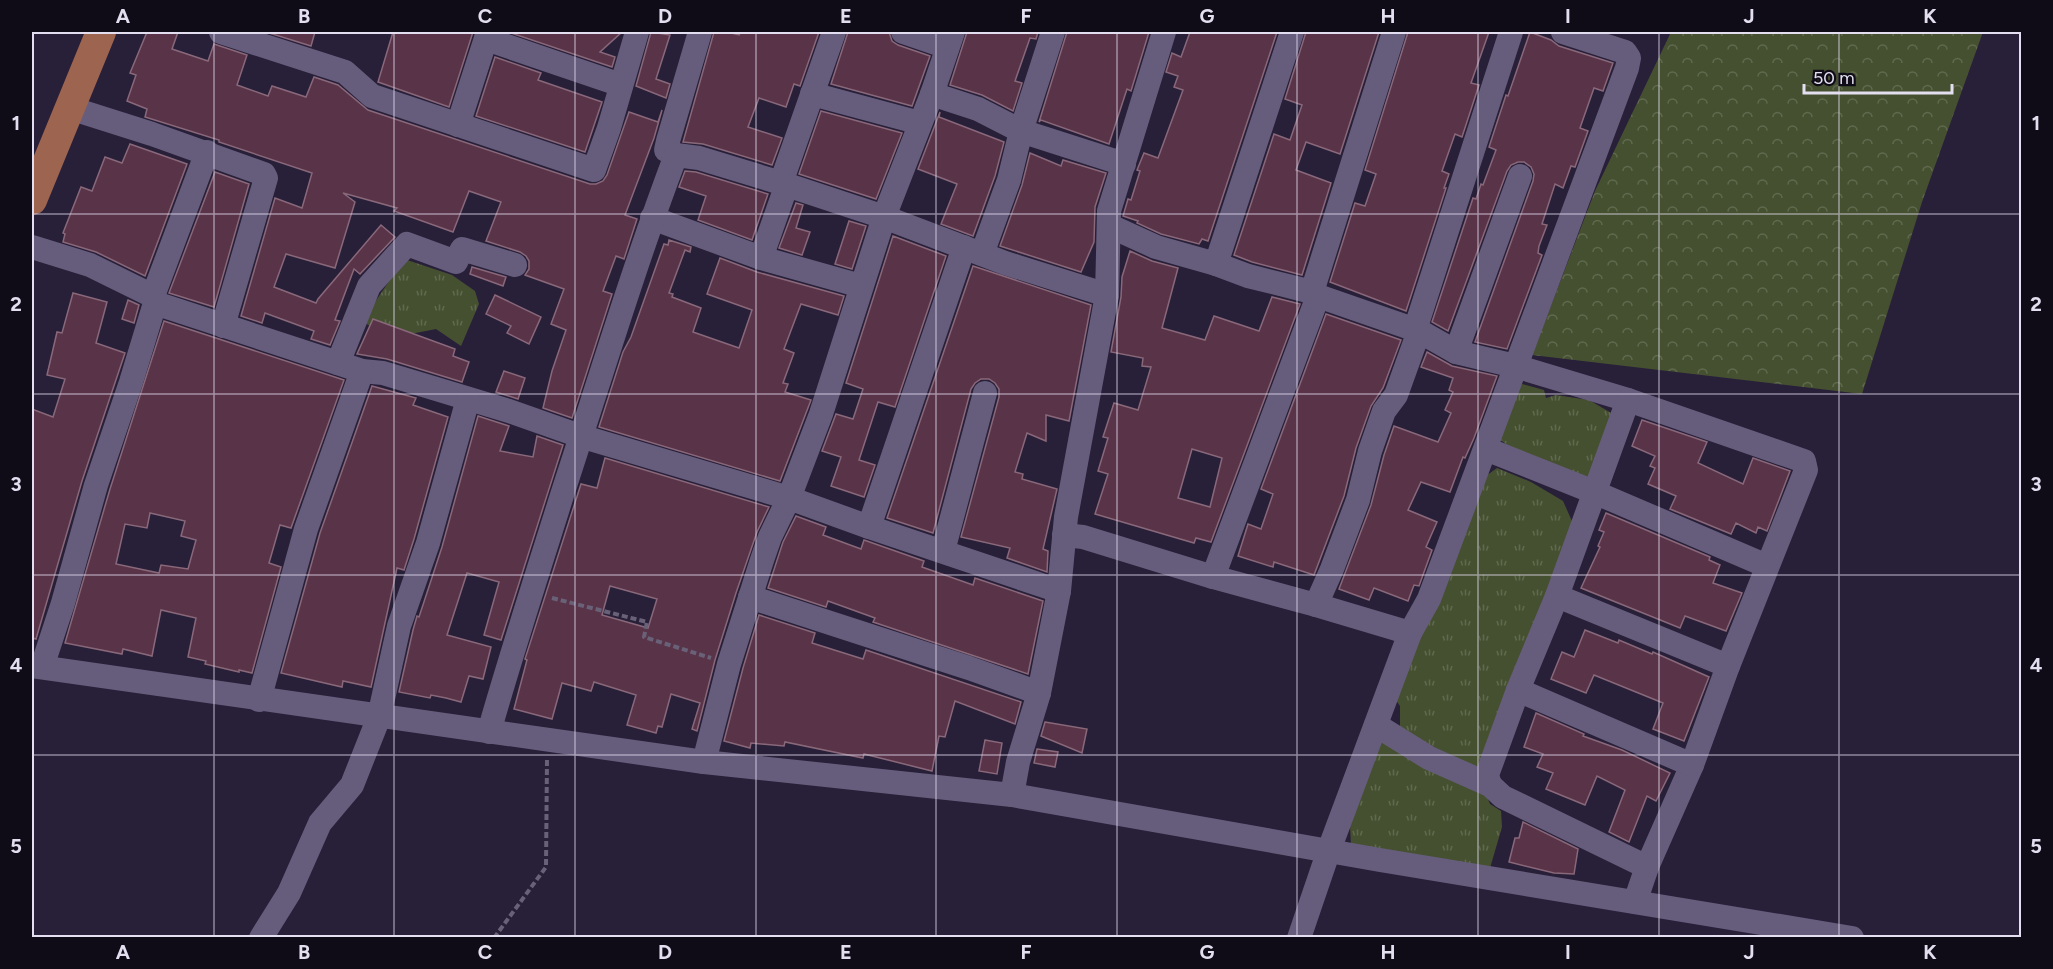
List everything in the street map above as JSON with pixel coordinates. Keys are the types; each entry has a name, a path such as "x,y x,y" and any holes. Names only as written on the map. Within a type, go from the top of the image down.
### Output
{"main road":[{"path":"32,200 101,32"}],"street":[{"path":"221,32 345,72 372,96 594,170 637,32"},
{"path":"761,258 812,94 834,32"},
{"path":"704,762 729,664 770,537 789,498 821,414 884,218 932,94 950,39 903,32"},
{"path":"869,527 973,250 1009,180 1021,132 1052,32"},
{"path":"1012,795 1018,762 1039,693 1059,591 1064,535 1107,296 1109,211 1164,32"},
{"path":"1216,264 1292,32"},
{"path":"1213,577 1315,294 1394,32"},
{"path":"1316,605 1358,500 1370,451 1384,411 1396,395 1511,32"},
{"path":"1299,938 1329,850 1410,633 1429,598 1627,68 1629,58 1625,52 1563,32"},
{"path":"694,33 666,150 676,155 699,158 884,218 1107,296"},
{"path":"458,125 487,35 621,85"},
{"path":"812,94 920,123"},
{"path":"932,94 978,110 1021,132 1124,164"},
{"path":"70,108 207,152 260,171 266,178 223,326"},
{"path":"207,152 154,300 131,382 96,485 63,603 37,667 704,762 1012,795 1851,938"},
{"path":"489,732 509,658 580,436 652,218 676,155"},
{"path":"1456,352 1520,176"},
{"path":"652,218 761,258 861,286"},
{"path":"1110,226 1156,248 1315,294 1417,330 1456,352 1515,366 1628,400 1804,461 1806,470 1728,666 1692,765 1647,867 1635,902"},
{"path":"338,363 369,286 407,244 456,262 462,249 515,266"},
{"path":"32,247 90,265 154,300 223,326 338,363 383,373 580,436 789,498 1059,591"},
{"path":"259,700 306,529 362,370"},
{"path":"943,551 986,393"},
{"path":"261,938 289,893 320,823 352,786 379,717 399,626 428,543 468,399"},
{"path":"1490,785 1487,775 1518,690 1557,596 1628,400"},
{"path":"1486,449 1594,492 1767,566"},
{"path":"1064,535 1083,537 1410,633"},
{"path":"1557,596 1728,666"},
{"path":"750,597 1039,693"},
{"path":"1518,690 1692,765"},
{"path":"1376,725 1429,758 1490,785 1503,797 1647,867"}],"path":[{"path":"531,593 648,622 644,637 729,664"},
{"path":"494,938 546,867 548,740"}],"green space":[{"path":"1671,32 1983,32 1922,202 1862,394 1532,355 1595,191"},
{"path":"404,259 452,275 475,291 479,304 461,346 436,329 390,338 365,323 371,308"},
{"path":"1522,384 1544,390 1546,398 1556,395 1589,400 1618,417 1589,479 1507,445 1490,432"},
{"path":"1497,468 1531,482 1563,501 1575,528 1477,779 1400,731 1400,706 1391,693 1483,478"},
{"path":"1386,736 1485,792 1490,804 1501,811 1502,827 1490,868 1351,846 1350,825 1373,751"}],"building":[{"path":"147,32 178,32 172,49 208,61 214,44 247,55 237,85 268,96 272,86 306,97 314,77 338,85 368,110 590,184 603,181 607,175 629,112 658,122 662,110 654,138 625,215 637,219 624,259 616,256 603,291 612,294 572,418 543,408 552,371 566,330 551,324 564,289 525,275 529,269 526,256 486,241 501,202 469,191 453,232 394,211 397,208 343,193 355,202 335,268 286,254 274,287 316,303 381,225 395,237 360,274 354,269 335,320 340,321 330,345 311,339 314,331 265,313 262,323 241,316 275,198 302,208 312,173 145,117 147,109 127,101 136,75 130,73"},
{"path":"266,32 315,32 311,46"},
{"path":"393,32 473,32 449,107 378,82"},
{"path":"508,32 622,32 600,52 615,57 612,67"},
{"path":"651,32 670,35 656,79 670,84 666,98 636,86"},
{"path":"714,32 739,35 741,32 819,32 800,86 794,84 786,107 759,98 748,127 782,138 772,165 703,144 683,142"},
{"path":"848,32 889,32 892,41 898,45 930,56 912,106 831,84"},
{"path":"967,32 1038,32 1036,39 1030,38 1015,81 1022,83 1013,111 982,95 950,85"},
{"path":"1067,32 1149,32 1131,91 1127,89 1109,144 1041,120 1039,122"},
{"path":"1190,32 1277,32 1208,241 1202,239 1199,244 1161,234 1137,223 1138,221 1123,216 1128,199 1131,200 1140,171 1137,170 1144,153 1158,158 1183,90 1174,87 1178,76 1166,72 1172,53 1181,57"},
{"path":"1306,32 1379,32 1340,154 1306,142 1296,170 1331,183 1302,275 1234,255 1274,134 1290,140 1302,105 1285,99"},
{"path":"1408,32 1489,32 1471,83 1479,85 1462,137 1455,134 1442,171 1449,174 1444,188 1446,188 1406,311 1330,282 1355,203 1365,206 1376,174 1365,170"},
{"path":"1530,32 1551,40 1559,46 1613,63 1603,91 1594,88 1580,128 1588,131 1575,167 1571,166 1563,188 1555,184 1542,224 1547,225 1539,246 1538,253 1542,255 1507,349 1475,342 1533,181 1534,174 1531,167 1524,162 1511,165 1507,171 1448,331 1432,322 1473,198 1476,199 1481,184 1483,185 1496,150 1489,147"},
{"path":"495,57 541,73 538,80 602,102 585,152 476,116"},
{"path":"821,111 902,133 876,199 799,174"},
{"path":"940,112 939,117 1004,142 995,176 973,236 941,224 957,184 918,169"},
{"path":"130,144 187,164 145,276 96,252 63,242 65,234 63,233 81,187 92,191 105,157 122,163"},
{"path":"1030,153 1061,166 1063,160 1106,173 1095,207 1094,242 1081,272 1000,246 1022,185"},
{"path":"685,171 696,172 768,194 752,240 698,220 706,196 679,187"},
{"path":"215,172 249,184 214,307 169,293"},
{"path":"796,203 803,205 796,228 810,232 802,255 779,248"},
{"path":"849,221 866,226 852,269 835,264"},
{"path":"893,236 946,256 895,407 878,402 859,460 875,465 864,497 831,486 841,457 822,451 836,414 853,419 863,389 846,383"},
{"path":"669,240 691,247 690,252 685,250 669,293 673,294 672,297 701,308 693,332 739,348 752,310 707,294 720,258 757,272 844,296 838,315 801,304 784,349 794,353 783,383 788,384 785,392 811,400 780,481 599,427 623,352 631,337 664,244 668,245"},
{"path":"1130,251 1152,261 1178,268 1162,328 1205,340 1214,316 1259,331 1272,297 1300,304 1211,542 1196,538 1194,543 1095,514 1108,474 1098,471 1108,438 1103,437 1114,403 1138,410 1151,367 1142,366 1143,358 1111,352 1121,297 1122,277","holes":["1192,449 1222,458 1210,507 1178,498"]},
{"path":"973,266 1091,305 1069,421 1046,415 1046,441 1027,433 1015,472 1023,474 1022,479 1057,489 1043,549 1048,551 1047,572 1007,558 1010,548 961,537 999,397 999,389 989,379 981,379 971,389 933,533 887,518"},
{"path":"472,267 506,277 503,286 470,274"},
{"path":"73,293 107,302 96,343 125,353 82,481 36,639 32,638 32,409 53,417 65,379 47,375 57,332 62,333"},
{"path":"495,295 541,317 529,344 507,333 511,326 486,314"},
{"path":"128,300 139,305 134,323 122,319"},
{"path":"1326,314 1401,340 1383,388 1371,406 1356,448 1344,496 1314,575 1274,562 1273,567 1238,556 1248,524 1261,529 1273,494 1261,489"},
{"path":"373,319 455,349 453,356 469,362 462,382 387,359 357,354"},
{"path":"164,321 344,380 291,528 280,525 269,563 281,567 252,673 205,664 206,661 188,657 196,618 161,610 152,656 123,649 122,654 65,643 110,489","holes":["150,513 185,521 181,536 196,540 188,569 161,565 159,573 116,564 125,524 147,528"]},
{"path":"1427,352 1452,366 1497,376 1474,438 1465,458 1463,457 1450,492 1421,482 1408,510 1437,522 1426,547 1432,550 1419,586 1414,585 1408,601 1374,588 1369,600 1339,589 1371,505 1394,426 1438,442 1451,413 1445,410 1453,392 1449,390 1453,378 1421,367"},
{"path":"504,371 525,378 518,399 496,392"},
{"path":"372,386 416,398 413,405 448,417 404,570 397,568 371,687 343,681 342,687 281,673 320,533"},
{"path":"478,416 509,426 500,451 533,457 537,436 563,445 501,640 484,635 499,582 467,573 447,635 491,647 483,679 469,676 461,702 431,695 430,698 399,692 417,616 419,617 442,547"},
{"path":"1642,420 1707,442 1698,463 1743,484 1753,458 1790,471 1767,531 1758,527 1756,533 1736,523 1731,534 1670,509 1676,496 1648,484 1655,468 1650,466 1655,456 1632,446"},
{"path":"605,458 769,507 757,532 736,593 715,660 697,731 692,729 700,703 671,694 662,727 658,726 656,733 627,725 636,695 594,682 591,691 562,683 552,719 514,709 527,660 525,659 581,484 597,488","holes":["610,586 657,599 648,628 602,615"]},
{"path":"1606,513 1710,557 1709,560 1720,565 1713,583 1742,593 1726,631 1685,616 1680,628 1581,588 1600,547 1598,546 1604,532 1599,530"},
{"path":"796,516 826,527 823,535 861,549 864,540 924,561 922,567 973,585 975,578 1043,601 1028,674 873,622 875,618 828,601 826,607 768,588 783,542"},
{"path":"759,615 815,633 812,643 863,659 866,650 1021,702 1015,724 955,701 945,737 939,736 932,771 864,754 863,758 785,742 784,746 751,743 750,748 724,741"},
{"path":"1585,630 1618,643 1619,640 1652,654 1653,652 1709,677 1684,741 1653,729 1663,703 1594,675 1586,693 1551,679 1562,652 1574,657"},
{"path":"1536,713 1670,773 1656,801 1647,796 1629,842 1609,832 1625,790 1597,776 1585,805 1546,789 1553,773 1537,767 1543,754 1524,747"},
{"path":"1045,722 1087,729 1082,753 1041,736"},
{"path":"985,740 1002,743 997,774 979,771"},
{"path":"1037,749 1058,752 1055,767 1034,763"},
{"path":"1523,822 1578,849 1574,874 1554,873 1509,862 1515,838 1519,838"}]}
